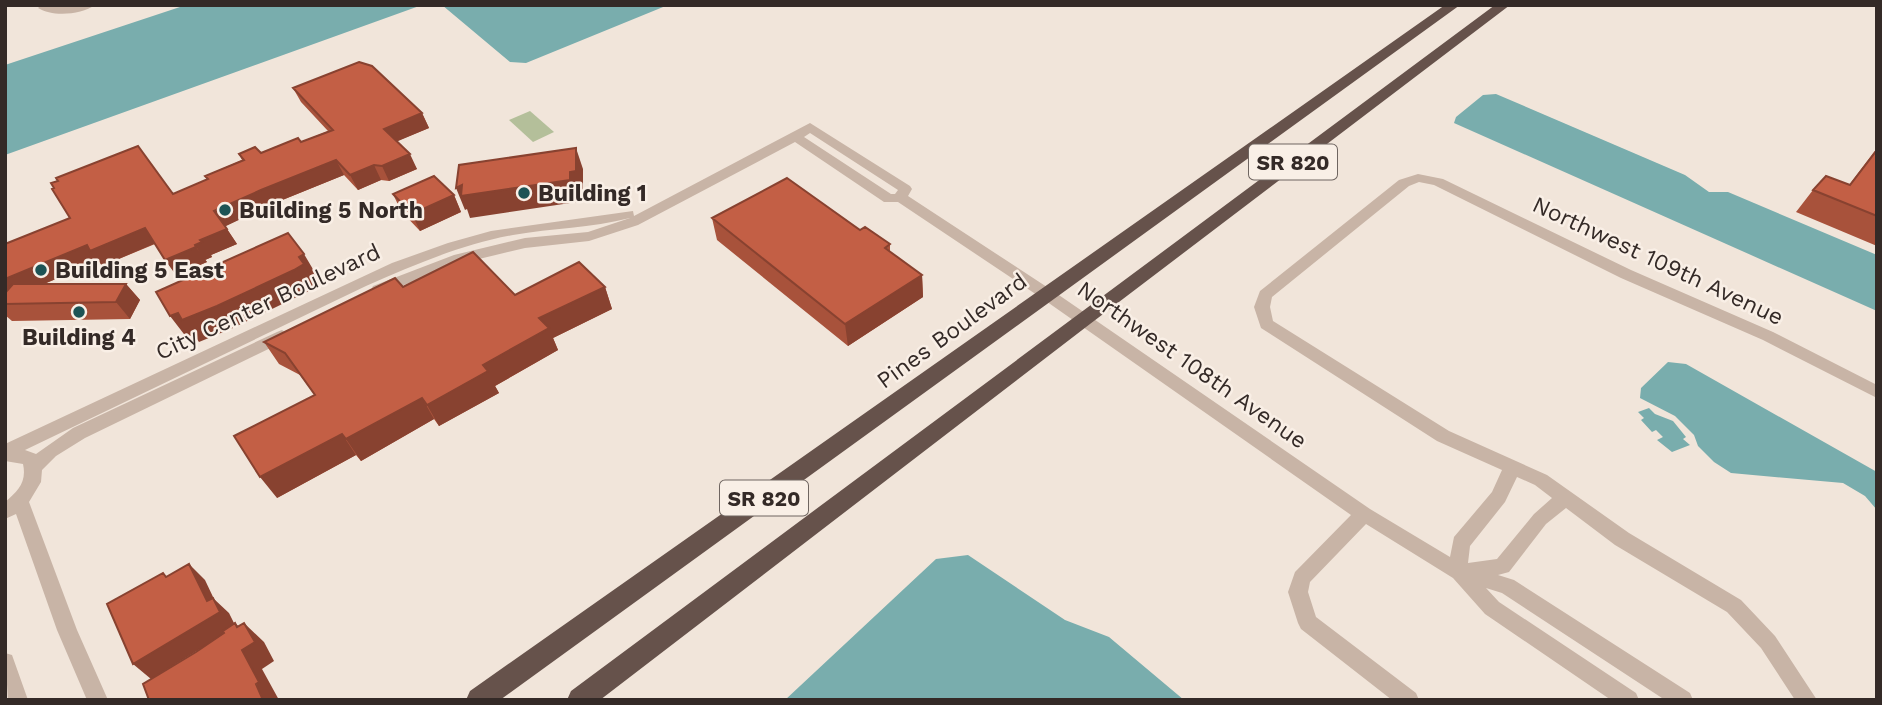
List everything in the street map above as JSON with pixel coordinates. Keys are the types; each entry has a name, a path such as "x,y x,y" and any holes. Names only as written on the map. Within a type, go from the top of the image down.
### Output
{"highway":[{"name":"Pines Boulevard","path":"479,700 1454,5"},
{"name":"SR 820","path":"580,700 1083,319 1504,5"}],"street":[{"path":"43,8 76,9 90,5"},
{"name":"Northwest 108th Avenue","path":"810,127 905,189 900,197"},
{"name":"City Center Boulevard","path":"34,467 50,451 79,433 423,270 491,250 589,236 633,222 787,142 810,127"},
{"name":"Northwest 108th Avenue","path":"794,136 888,199 900,197 1048,295 1364,514 1458,572 1492,608 1629,700"},
{"name":"City Center Boulevard","path":"5,453 387,271 450,247 502,232 586,223 625,215 655,203 782,137 794,136"},
{"name":"Northwest 109th Avenue","path":"1512,468 1443,436 1266,324 1262,307 1265,295 1404,183 1418,178 1438,182 1626,274 1768,336 1877,392"},
{"path":"5,453 29,458 34,467 35,477 30,488 12,506 98,700"},
{"path":"1566,497 1540,519 1502,566 1458,572 1461,543 1499,497 1512,468 1541,480 1566,497 1622,539 1734,606 1768,642 1807,700"},
{"path":"1364,514 1302,578 1298,592 1308,623 1409,700"},
{"name":"Northwest 108th Avenue","path":"1458,572 1507,586 1683,700"},
{"path":"5,662 18,700"}],"green space":[{"path":"530,111 554,132 533,142 509,120"}],"water":[{"path":"186,5 422,5 5,155 5,65"},
{"path":"442,5 668,5 526,63 510,62"},
{"path":"1496,94 1685,175 1709,192 1728,192 1877,255 1877,311 1454,123 1456,117 1483,95"},
{"path":"1668,362 1686,364 1877,472 1877,510 1865,496 1843,483 1731,473 1714,462 1698,446 1694,435 1675,416 1640,398 1641,388"},
{"path":"1649,408 1655,414 1673,421 1686,437 1683,439 1690,445 1672,452 1657,440 1663,437 1656,430 1652,432 1641,420 1644,418 1638,412"},
{"path":"968,555 1065,620 1109,637 1184,700 785,700 936,559"}],"building":[{"path":"359,62 372,66 422,113 384,129 410,154 350,175 336,160 261,190 214,211 227,229 200,240 202,242 195,245 196,247 165,260 145,228 90,251 87,245 5,279 5,244 70,218 52,189 54,188 51,183 58,181 56,178 138,146 173,194 208,179 205,176 244,160 239,154 255,147 261,153 298,138 301,142 333,130 293,88"},
{"path":"576,148 576,171 570,172 570,180 461,196 462,185 456,188 459,165"},
{"path":"1877,150 1877,216 1813,190 1826,176 1850,185"},
{"path":"434,176 454,195 412,214 393,194"},
{"path":"787,178 860,230 865,227 890,244 885,248 922,275 845,324 712,218"},
{"path":"288,233 304,254 299,257 304,264 217,306 182,320 178,313 170,316 156,292"},
{"path":"473,252 515,295 579,262 605,287 539,318 549,328 483,365 488,371 427,405 422,398 346,439 342,434 260,477 234,436 315,395 285,353 264,342 395,278 403,287"},
{"path":"13,284 126,284 116,302 5,304 5,293"},
{"path":"189,564 207,601 213,598 220,612 133,664 107,604 163,573 166,577"},
{"path":"235,623 237,627 244,623 255,642 242,650 259,682 256,684 263,700 149,700 143,684 196,652"}],"place":[{"name":"Building 1","path":"524,193"},
{"name":"Building 5 North","path":"225,210"},
{"name":"Building 5 East","path":"41,270"},
{"name":"Building 4","path":"79,312"}]}
